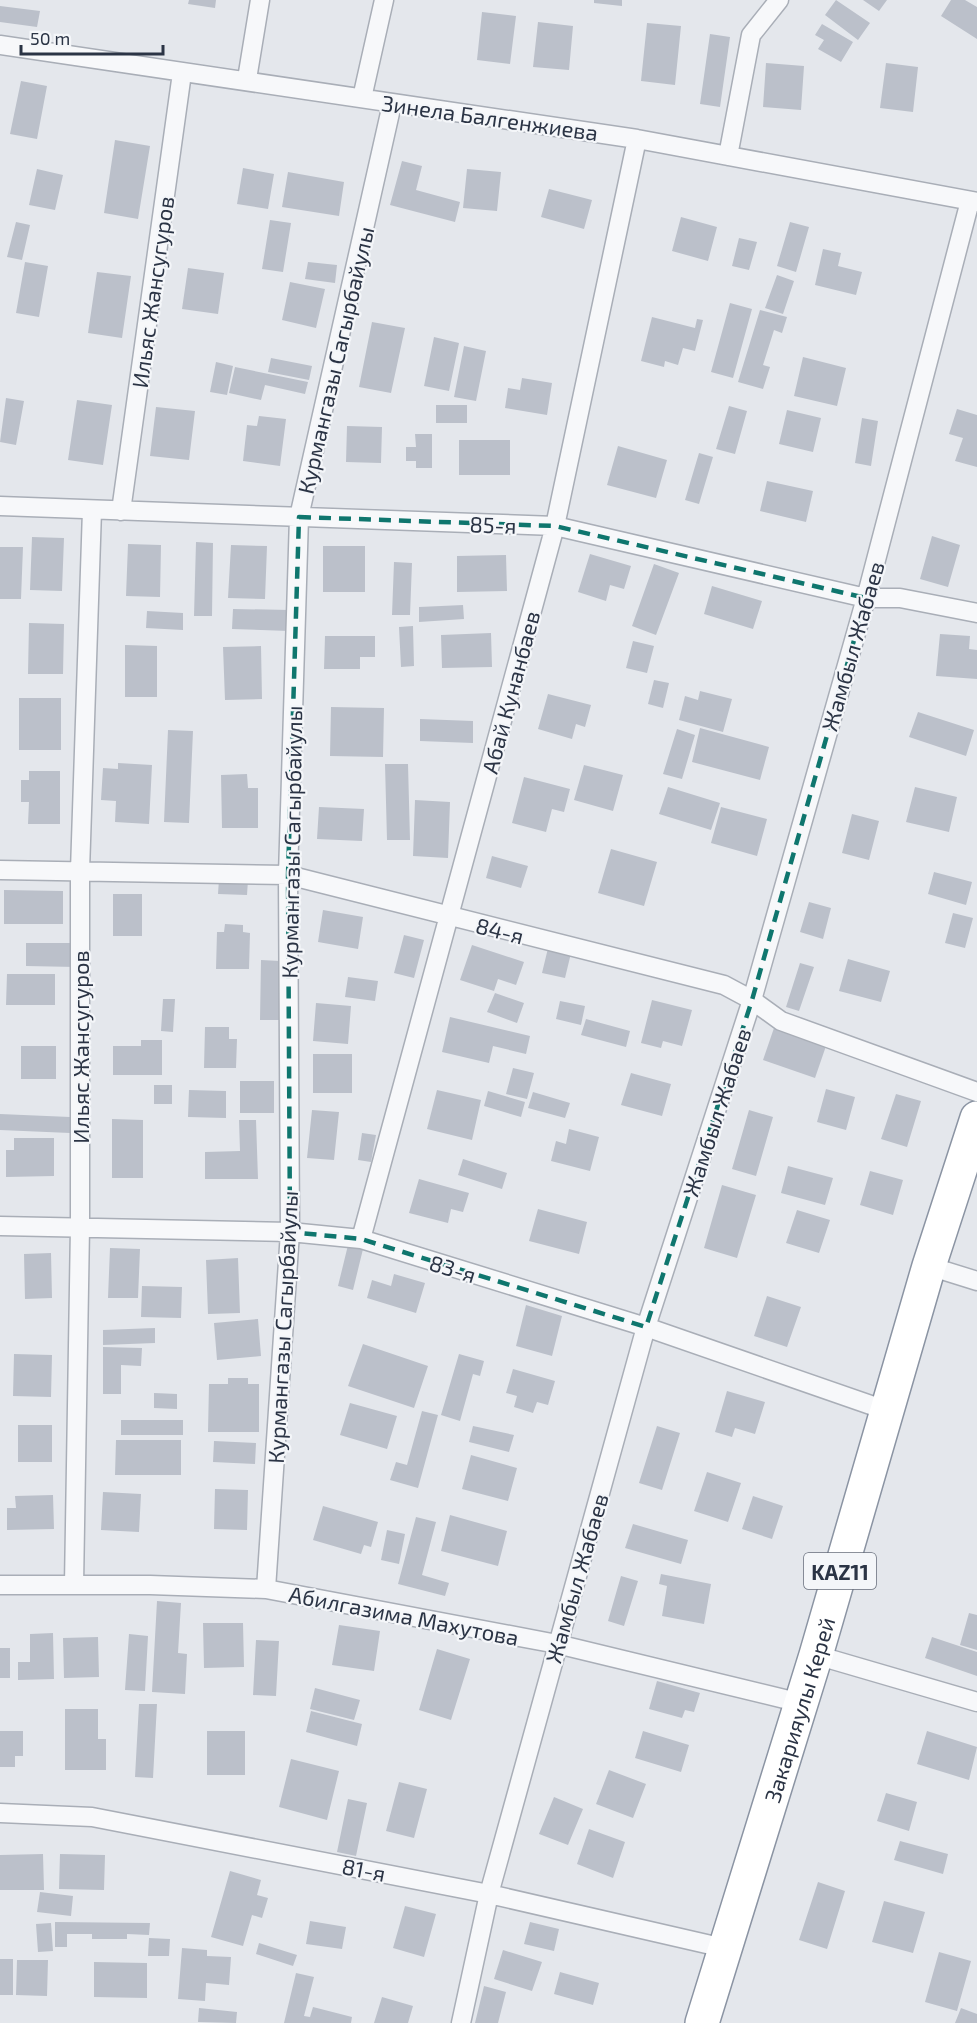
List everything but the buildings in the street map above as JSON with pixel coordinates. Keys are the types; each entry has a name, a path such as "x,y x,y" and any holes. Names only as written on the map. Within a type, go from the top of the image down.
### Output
{"highway":[{"name":"Закарияулы Керей","path":"702,2023 816,1655 929,1266 977,1118"}],"street":[{"path":"247,79 260,0"},
{"path":"362,99 384,0"},
{"path":"728,156 751,35 779,0"},
{"name":"Зинела Балгенжиева","path":"0,45 182,73 247,79 392,104 637,139 974,202"},
{"name":"Ильяс Жансугуров","path":"121,511 182,73"},
{"name":"Курмангазы Сагырбайулы","path":"266,1589 290,1232 288,875 299,517 392,104"},
{"name":"Абай Кунанбаев","path":"360,1239 555,526 637,139"},
{"name":"Жамбыл Жабаев","path":"460,2023 489,1894 646,1327 752,1000 866,598 974,202"},
{"name":"85-я","path":"0,506 555,526 866,598 900,598 977,613"},
{"name":"Ильяс Жансугуров","path":"74,1585 80,1227 80,872 92,510"},
{"name":"84-я","path":"0,870 288,875 724,985 752,1000 781,1021 977,1092"},
{"name":"83-я","path":"0,1226 290,1232 360,1239 646,1327 888,1411"},
{"path":"929,1266 977,1281"},
{"name":"Абилгазима Махутова","path":"0,1585 266,1589 557,1644 801,1703"},
{"path":"816,1655 977,1702"},
{"name":"81-я","path":"0,1813 92,1817 489,1894 724,1948"}],"highlighted area":[{"path":"299,517 555,526 866,598 752,1000 646,1327 361,1239 290,1232 288,875"}]}
